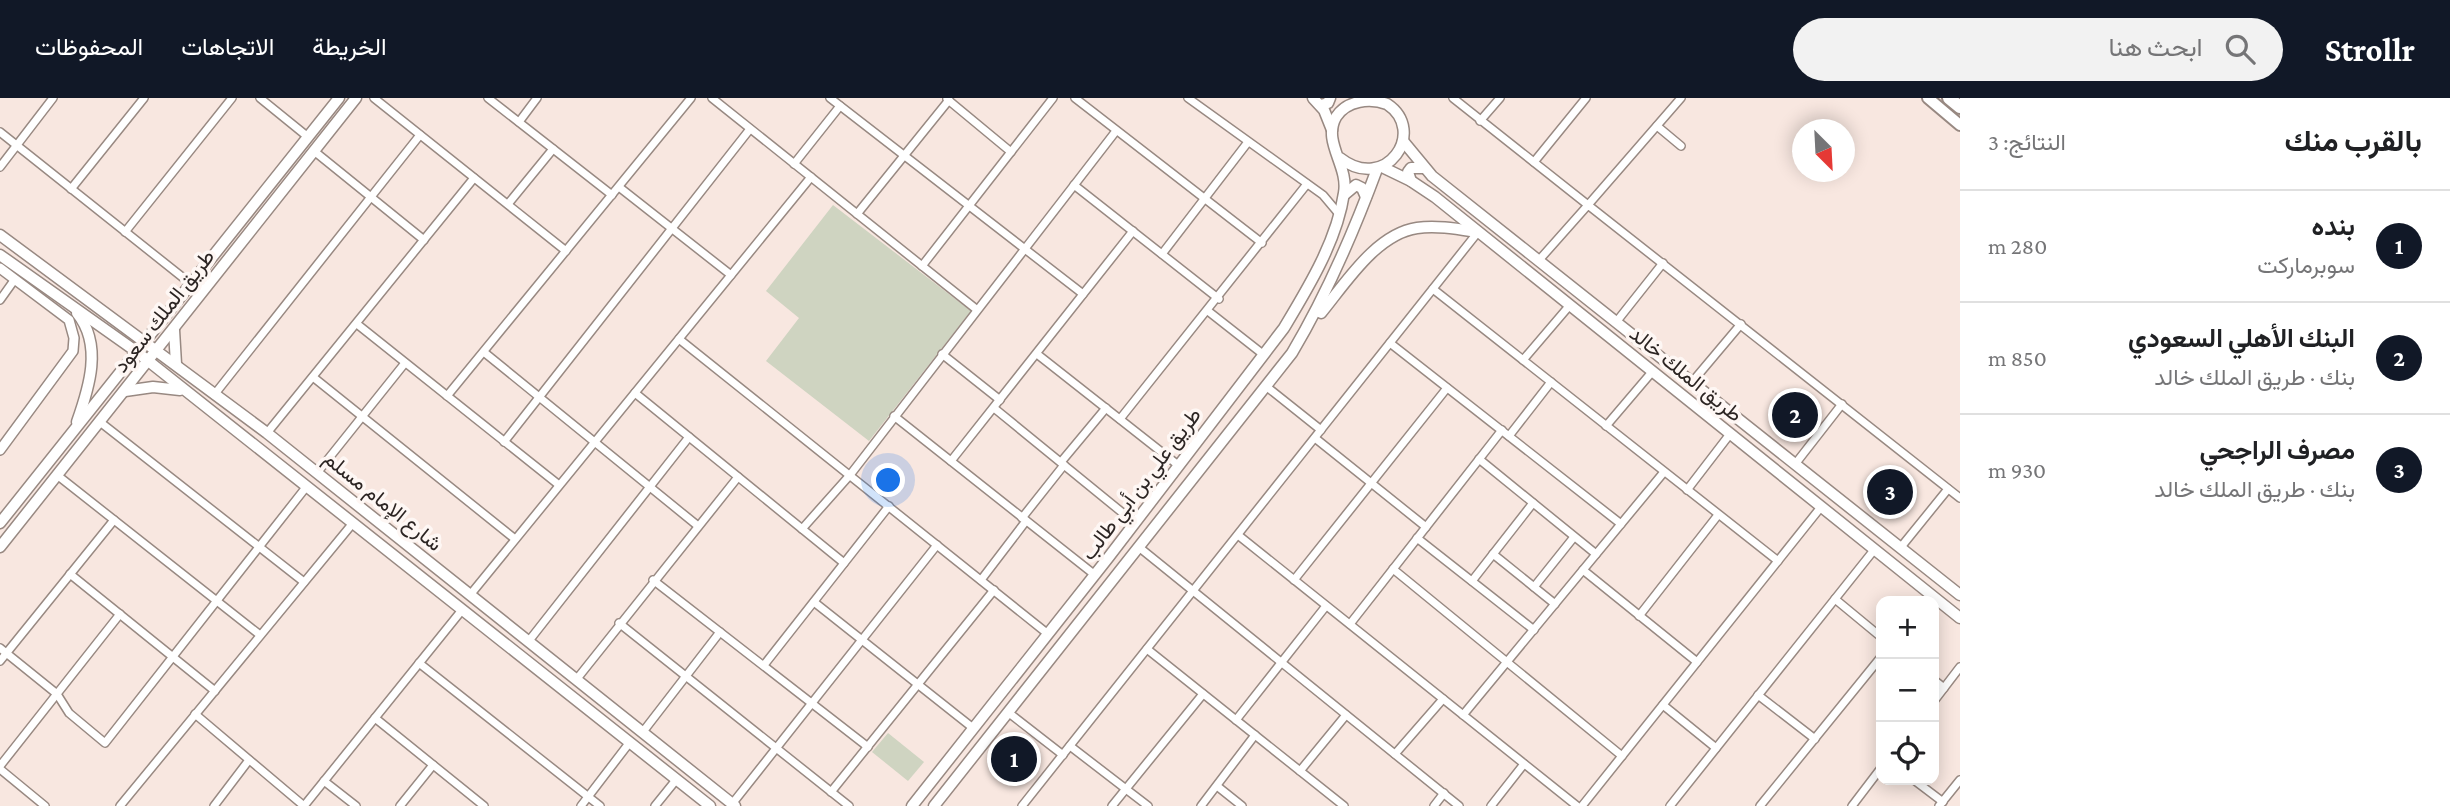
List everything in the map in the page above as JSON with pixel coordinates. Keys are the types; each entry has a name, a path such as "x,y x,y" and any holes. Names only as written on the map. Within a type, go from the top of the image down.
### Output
{"highway":[{"path":"1949,98 1960,107"}],"main road":[{"name":"طريق الملك سعود","path":"0,523 339,98"},
{"name":"طريق الملك سعود","path":"0,547 356,98"},
{"path":"1317,102 1328,103 1331,98"},
{"path":"1317,102 1332,130 1335,150 1340,158 1363,170 1379,168 1399,152 1403,130 1390,98"},
{"path":"1928,98 1960,125"},
{"path":"1332,130 1343,108 1354,99 1378,100 1394,110"},
{"name":"طريق الملك خالد","path":"1403,141 1424,168 1900,547 1958,589"},
{"name":"طريق علي بن أبي طالب","path":"912,806 1095,575 1264,355 1307,290 1339,214 1344,195 1340,158"},
{"name":"طريق الملك خالد","path":"1379,168 1411,181 1478,232 1821,507 1927,596"},
{"name":"طريق علي بن أبي طالب","path":"934,806 1267,387 1302,335 1342,259 1379,168"},
{"path":"1411,181 1408,172 1411,168 1424,168"},
{"path":"1344,195 1356,185 1362,188 1366,198"},
{"path":"1302,335 1363,261 1400,234 1417,228 1478,232"},
{"name":"شارع الإمام مسلم","path":"0,232 14,246 146,340 214,395 267,433 734,805"},
{"name":"شارع الإمام مسلم","path":"0,255 137,352 710,806"},
{"path":"73,308 84,322 90,342 92,374 75,429"},
{"path":"174,329 176,364"},
{"path":"125,390 174,387 188,393"},
{"name":"طريق الملك خالد","path":"1939,604 1960,618"}],"street":[{"path":"0,167 54,98"},
{"path":"71,189 144,98"},
{"path":"125,232 232,98"},
{"path":"260,98 308,136"},
{"path":"374,98 566,251"},
{"path":"488,98 612,195"},
{"path":"519,122 537,98"},
{"path":"447,396 485,353 691,98"},
{"path":"712,98 976,309"},
{"path":"830,98 1083,295"},
{"path":"922,266 1053,98"},
{"path":"1188,98 1323,195 1339,214"},
{"path":"1452,98 1960,498"},
{"path":"1480,121 1500,98"},
{"path":"1534,162 1586,98"},
{"path":"1540,259 1681,98"},
{"path":"857,214 947,99 1011,152"},
{"path":"1077,99 1262,243"},
{"path":"794,164 840,106"},
{"path":"1657,126 1681,146"},
{"path":"504,442 750,129"},
{"path":"802,529 850,475 1116,131"},
{"path":"0,132 191,284"},
{"path":"214,395 420,135"},
{"path":"1162,254 1248,142"},
{"path":"508,204 553,149"},
{"path":"314,151 424,240"},
{"path":"470,595 811,177"},
{"path":"267,433 474,178"},
{"path":"1120,419 1219,299 1307,184"},
{"path":"1074,185 1219,299"},
{"path":"619,187 731,275"},
{"path":"951,461 1133,231"},
{"path":"1022,806 1478,232"},
{"path":"1617,321 1663,262"},
{"path":"0,268 69,320 74,338 73,351 0,450"},
{"path":"0,300 15,279"},
{"path":"1433,289 1778,561"},
{"path":"1523,360 1570,305"},
{"path":"1208,311 1264,355"},
{"path":"356,324 559,485"},
{"path":"1692,382 1741,324"},
{"path":"679,339 1048,634"},
{"path":"1390,343 1621,524"},
{"path":"485,353 698,526"},
{"path":"942,354 1000,400"},
{"path":"1037,354 1178,465"},
{"path":"317,473 405,363"},
{"path":"1606,426 1652,372"},
{"path":"313,377 515,539"},
{"path":"1350,624 1479,460 1551,382"},
{"path":"1267,387 1321,430"},
{"path":"1294,580 1447,388"},
{"path":"635,393 845,563"},
{"path":"1796,463 1842,404"},
{"path":"994,408 1135,523"},
{"path":"981,580 1106,408"},
{"path":"894,416 1095,575"},
{"path":"100,422 304,582"},
{"path":"1687,490 1730,434"},
{"path":"528,642 689,437"},
{"path":"1315,438 1426,527"},
{"path":"1479,460 1596,554"},
{"path":"1463,715 1664,472"},
{"path":"57,475 260,635"},
{"path":"576,680 653,580 738,477"},
{"path":"3,650 57,694 69,713 105,743 261,548 307,486"},
{"path":"1900,547 1948,489"},
{"path":"1472,581 1533,503"},
{"path":"764,665 890,506"},
{"path":"1238,535 1579,806 1821,507"},
{"path":"1639,616 1718,514"},
{"path":"0,661 3,650 114,520"},
{"path":"120,806 353,523"},
{"path":"1534,587 1574,537"},
{"path":"1418,538 1534,630"},
{"path":"734,805 937,545"},
{"path":"1140,548 1459,806"},
{"path":"1670,806 1874,550"},
{"path":"1493,554 1555,604"},
{"path":"1393,569 1622,756"},
{"path":"1583,570 1697,662"},
{"path":"70,574 215,691"},
{"path":"653,580 868,747"},
{"path":"831,792 994,590"},
{"path":"1835,599 1876,633"},
{"path":"814,602 973,728"},
{"path":"1236,720 1326,606"},
{"path":"195,714 304,806 462,610"},
{"path":"45,806 0,768 120,614"},
{"path":"619,623 849,806"},
{"path":"642,733 720,632"},
{"path":"1147,649 1344,806"},
{"path":"1760,806 1879,659"},
{"path":"419,663 600,806"},
{"path":"1939,694 1960,667"},
{"path":"1939,684 1944,688"},
{"path":"1112,806 1203,694"},
{"path":"1758,695 1815,739"},
{"path":"1395,754 1443,699"},
{"path":"1663,705 1716,748"},
{"path":"1009,713 1063,755"},
{"path":"1300,771 1346,715"},
{"path":"375,718 484,806"},
{"path":"1201,806 1255,735"},
{"path":"581,806 630,742"},
{"path":"1070,746 1148,806"},
{"path":"214,806 249,760"},
{"path":"1491,806 1524,764"},
{"path":"400,806 433,765"},
{"path":"1852,806 1876,775"},
{"path":"655,806 676,780"},
{"path":"1920,785 1941,804 1960,780"},
{"path":"324,781 356,806"},
{"path":"1216,786 1242,806"},
{"path":"1434,806 1444,793"}],"green space":[{"path":"833,205 971,311 869,441 766,361 799,318 766,291"},
{"path":"888,733 924,762 908,781 872,752"}],"place":[{"name":"البنك الأهلي السعودي","path":"1795,415"},
{"name":"مصرف الراجحي","path":"1890,492"},
{"name":"بنده","path":"1014,759"}]}
